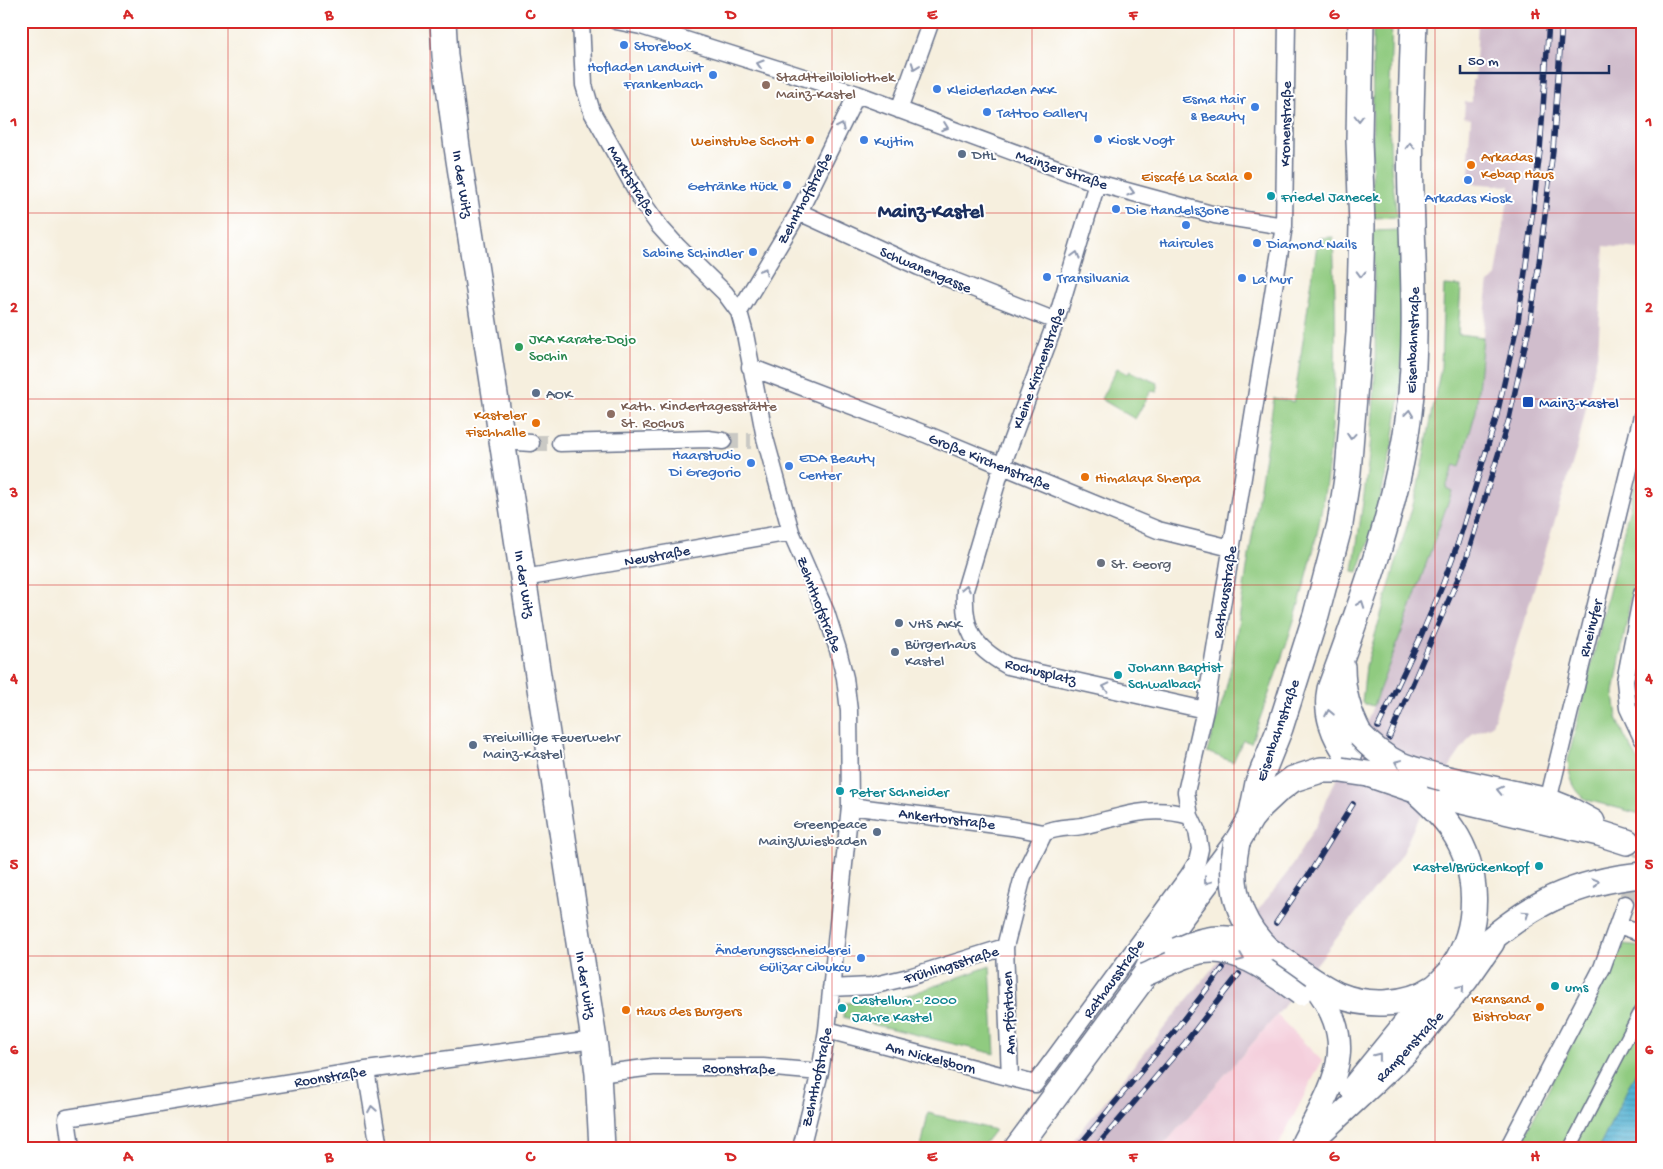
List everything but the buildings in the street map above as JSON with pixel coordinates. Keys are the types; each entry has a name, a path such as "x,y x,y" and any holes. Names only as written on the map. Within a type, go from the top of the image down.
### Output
{"main road":[{"name":"In der Witz","path":"443,21 445,56 456,138 594,1040 602,1148"},
{"name":"Eisenbahnstraße","path":"1269,790 1296,733 1309,682 1316,637 1316,615 1340,524 1348,472 1359,334 1362,226 1359,140 1360,21"},
{"name":"Eisenbahnstraße","path":"1345,763 1327,701 1386,527 1409,414 1414,357 1410,130 1414,21"},
{"name":"Eisenbahnstraße","path":"1344,650 1342,665 1344,696 1360,735 1374,750 1385,758 1410,768 1430,791"},
{"path":"1145,975 1159,946 1237,842 1269,790 1293,779 1345,763 1368,774 1509,812 1559,811"},
{"path":"1430,791 1559,811 1634,846"},
{"path":"1430,791 1459,842 1467,861 1473,884 1474,900 1469,932 1458,960 1442,981"},
{"path":"1237,842 1233,871 1236,900 1241,914 1257,939 1307,982 1339,1046 1338,1068 1331,1089 1302,1148"},
{"path":"1145,975 1203,952 1224,952 1244,958 1261,968 1307,982 1340,995 1367,1002 1409,999 1442,981 1500,932 1552,898 1575,888 1598,882 1642,875"},
{"name":"Rampenstraße","path":"1302,1148 1407,1053 1467,980 1500,932"},
{"path":"1017,1148 1145,975 1161,960 1178,950 1203,940 1229,938 1267,949"},
{"name":"Rampenstraße","path":"1302,1148 1442,981"}],"street":[{"name":"Marktstraße","path":"581,21 584,85 592,112 660,227 725,293 739,312"},
{"name":"Mainzer Straße","path":"616,21 641,26 857,94 1097,183 1215,215 1284,226"},
{"path":"899,110 931,21"},
{"name":"Kronenstraße","path":"1284,226 1287,21"},
{"name":"Zehnthofstraße","path":"801,1148 820,1072 827,1030 850,806 849,710 845,678 826,612 791,532 758,440 750,367 745,334 739,312 799,212 857,94"},
{"name":"Kleine Kirchenstraße","path":"1002,466 1056,322 1097,183"},
{"name":"Schwanengasse","path":"799,212 919,267 1056,322"},
{"name":"Rathausstraße","path":"1035,1084 1197,862 1200,850 1199,840 1190,816 1186,792 1205,710 1284,226"},
{"name":"Große Kirchenstraße","path":"750,367 1002,466 1158,530 1231,548"},
{"name":"Rheinufer","path":"1559,811 1642,416"},
{"path":"560,442 708,438 723,441"},
{"path":"502,441 531,443"},
{"name":"Rochusplatz","path":"1002,466 965,590 964,610 966,624 980,647 1008,666 1205,710"},
{"name":"Neustraße","path":"524,578 791,532"},
{"path":"1642,594 1625,681 1628,708 1642,738"},
{"name":"Ankertorstraße","path":"850,806 1046,831 1080,826 1145,810 1176,812 1190,816"},
{"name":"Frühlingsstraße","path":"831,988 871,986 909,977 1005,947 1023,876 1046,831"},
{"path":"1508,1148 1592,990 1625,904"},
{"path":"1618,925 1642,933"},
{"name":"Am Pförtchen","path":"1005,947 1010,1078"},
{"path":"1570,1148 1642,1009"},
{"name":"Am Nickelsborn","path":"827,1030 1035,1084"},
{"name":"Roonstraße","path":"71,1148 67,1118 366,1070 594,1040"},
{"name":"Roonstraße","path":"598,1074 653,1067 763,1067 820,1072"},
{"path":"366,1070 379,1148"}],"shaded area":[{"path":"1478,21 1642,21 1642,249 1604,246 1598,351 1578,445 1492,725 1472,734 1452,763 1413,829 1402,854 1277,1015 1161,1148 1067,1148 1288,872 1318,822 1327,797 1366,724 1404,626 1452,491 1446,489 1454,465 1459,467 1481,354 1488,288 1489,283 1496,276 1510,186 1467,183 1469,181 1470,156 1468,156 1471,118 1464,117 1465,102 1472,102 1472,80 1475,80"},
{"path":"1277,1015 1322,1061 1277,1148 1161,1148"}],"green space":[{"path":"1373,21 1392,21 1389,119 1391,166 1397,217 1372,218"},
{"path":"1399,230 1404,312 1400,395 1393,442 1374,526 1358,572 1353,571 1373,420 1375,377 1372,231"},
{"path":"1333,237 1335,378 1330,448 1320,518 1299,604 1271,687 1251,743 1243,740 1233,762 1207,752 1232,663 1274,398 1294,402 1318,238"},
{"path":"1444,285 1461,286 1458,334 1483,337 1476,411 1460,467 1454,465 1446,488 1452,491 1404,626 1373,706 1362,703 1366,666 1417,491 1441,367"},
{"path":"1117,368 1128,374 1130,371 1157,383 1157,392 1151,391 1135,419 1101,399"},
{"path":"1642,456 1642,533 1614,693 1617,718 1625,737 1642,767 1640,814 1587,800 1575,788 1569,772 1568,760"},
{"path":"1624,945 1642,947 1642,1059 1599,1148 1518,1148"},
{"path":"990,966 995,1054 843,1017 845,1003 898,999"},
{"path":"928,1113 995,1130 981,1148 921,1148"}],"water":[{"path":"1642,1059 1642,1148 1599,1148"}],"tunnel":[{"path":"723,441 751,441"},
{"path":"531,443 560,443"},
{"path":"1625,904 1642,856"}],"railway":[{"path":"1378,727 1441,589 1458,543 1496,419 1518,321 1526,265 1540,151 1549,21"},
{"path":"1389,738 1466,560 1509,419 1530,323 1539,263 1553,150 1562,21"},
{"path":"1276,923 1353,804"},
{"path":"1077,1148 1173,1033 1223,968"},
{"path":"1095,1148 1185,1043 1239,974"}],"place":[{"name":"Storebox","path":"624,45"},
{"name":"Hofladen Landwirt Frankenbach","path":"713,75"},
{"name":"Stadtteilbibliothek Mainz-Kastel","path":"766,85"},
{"name":"Kleiderladen AKK","path":"937,89"},
{"name":"Esma Hair & Beauty","path":"1255,107"},
{"name":"Tattoo Gallery","path":"987,112"},
{"name":"Kiosk Vogt","path":"1098,139"},
{"name":"Weinstube Schott","path":"810,140"},
{"name":"Kujtim","path":"864,140"},
{"name":"DHL","path":"962,154"},
{"name":"Arkadas Kebap Haus","path":"1471,165"},
{"name":"Eiscafé La Scala","path":"1248,176"},
{"name":"Arkadas Kiosk","path":"1468,180"},
{"name":"Getränke Hück","path":"787,185"},
{"name":"Friedel Janecek","path":"1271,196"},
{"name":"Die Handelszone","path":"1116,209"},
{"name":"Haircules","path":"1186,225"},
{"name":"Diamond Nails","path":"1257,243"},
{"name":"Sabine Schindler","path":"753,252"},
{"name":"Transilvania","path":"1047,277"},
{"name":"La Mur","path":"1242,278"},
{"name":"JKA Karate-Dojo Sochin","path":"519,347"},
{"name":"AOK","path":"536,393"},
{"name":"Mainz-Kastel","path":"1528,402"},
{"name":"Kath. Kindertagesstätte St. Rochus","path":"611,414"},
{"name":"Kasteler Fischhalle","path":"536,423"},
{"name":"Haarstudio Di Gregorio","path":"751,463"},
{"name":"EDA Beauty Center","path":"789,466"},
{"name":"Himalaya Sherpa","path":"1085,477"},
{"name":"St. Georg","path":"1101,563"},
{"name":"VHS AKK","path":"899,623"},
{"name":"Bürgerhaus Kastel","path":"895,652"},
{"name":"Johann Baptist Schwalbach","path":"1118,675"},
{"name":"Freiwillige Feuerwehr Mainz-Kastel","path":"473,745"},
{"name":"Peter Schneider","path":"840,791"},
{"name":"Greenpeace Mainz/Wiesbaden","path":"877,832"},
{"name":"Kastel/Brückenkopf","path":"1539,866"},
{"name":"Änderungsschneiderei Gülizar Cibukcu","path":"861,958"},
{"name":"ums","path":"1555,986"},
{"name":"Kransand Bistrobar","path":"1540,1007"},
{"name":"Castellum - 2000 Jahre Kastel","path":"842,1008"},
{"name":"Haus des Burgers","path":"626,1010"}],"district":[{"name":"Mainz-Kastel","path":"931,210"}]}
